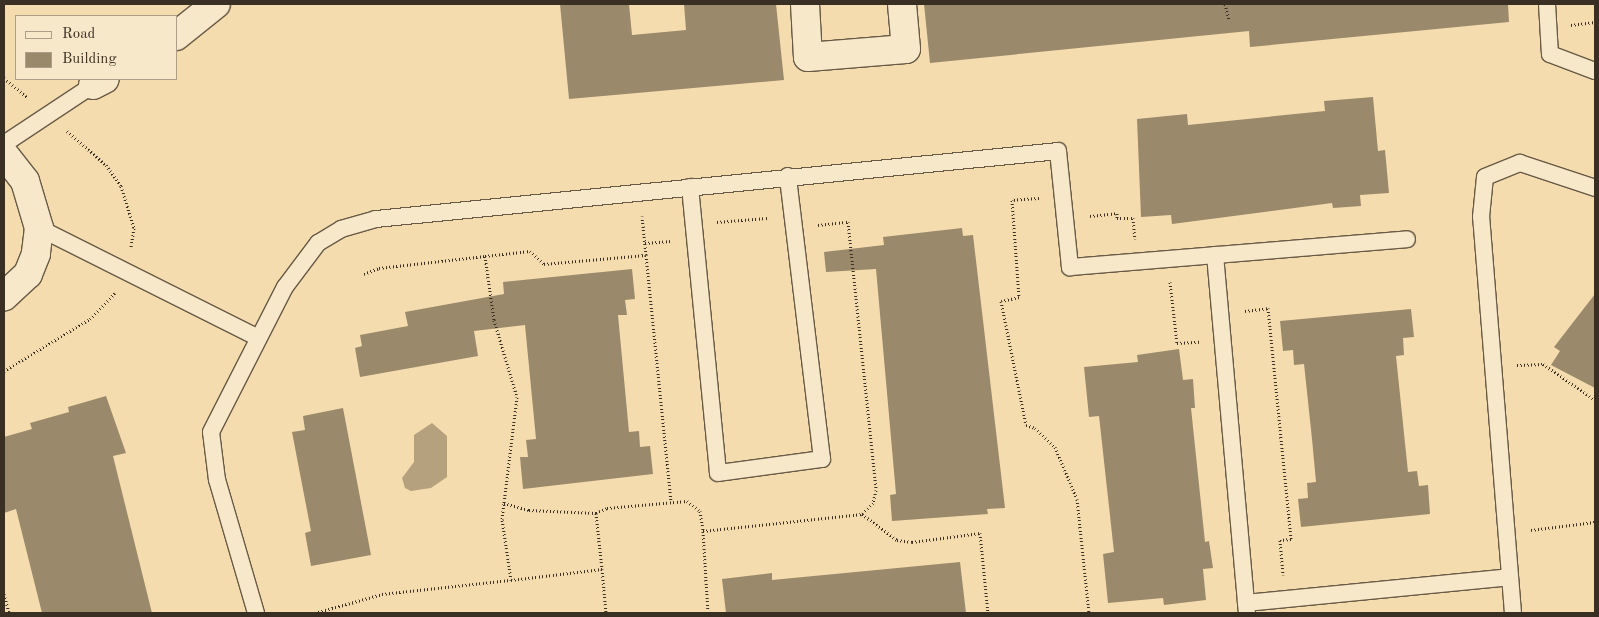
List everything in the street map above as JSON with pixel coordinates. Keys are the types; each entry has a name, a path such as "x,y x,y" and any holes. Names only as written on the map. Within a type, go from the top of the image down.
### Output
{"street":[{"path":"178,34 216,4"},
{"path":"805,4 808,57 906,49 902,4"},
{"path":"4,154 25,181 39,228 28,274 4,296"}],"lane":[{"path":"1547,4 1550,54 1595,71"},
{"path":"4,144 99,82"},
{"path":"256,613 217,480 210,432 257,337 285,286 318,243 341,229 376,220 788,176 1058,151 1070,267 1407,239"},
{"path":"1513,613 1481,217 1485,177 1520,163 1595,188"},
{"path":"690,187 718,473 822,460 788,176"},
{"path":"39,228 257,337"},
{"path":"1215,255 1246,608 1286,599 1509,577"}],"path":[{"path":"1225,4 1229,20"},
{"path":"625,193 642,213 671,502"},
{"path":"1089,613 1077,499 1055,447 1036,428 1026,425 1001,301 1019,297 1012,200 1037,197 1086,216 1117,213 1117,218 1133,218 1136,244 1170,282 1177,343 1204,342 1249,308 1268,308 1291,539 1280,540 1286,599"},
{"path":"364,274 379,268 530,251 544,264 646,255"},
{"path":"485,256 494,320 518,397 502,519 511,580"},
{"path":"1493,367 1543,364 1595,400"},
{"path":"504,502 547,512 596,513 671,502 694,503 703,531 708,613"},
{"path":"596,513 606,613"},
{"path":"703,531 862,514 897,540 912,542 980,532 988,613"},
{"path":"1506,533 1595,522"},
{"path":"314,613 382,594 602,569"},
{"path":"4,594 9,613"}],"shaded area":[{"path":"432,423 447,436 447,477 431,488 411,491 405,488 402,478 414,462 414,435"}],"building":[{"path":"560,4 629,4 632,35 686,30 684,4 776,4 784,80 569,99"},
{"path":"924,4 1508,4 1509,22 1250,47 1249,31 930,63"},
{"path":"1373,97 1378,151 1385,150 1389,193 1360,195 1361,206 1333,208 1332,203 1172,224 1171,215 1141,217 1137,119 1187,114 1188,125 1325,111 1324,101"},
{"path":"962,228 963,236 973,235 1005,508 987,509 988,514 892,521 890,495 896,494 876,269 826,272 824,252 884,245 883,237"},
{"path":"632,269 635,299 625,300 627,315 618,315 629,432 639,431 640,447 650,446 653,474 523,489 520,457 528,457 526,440 536,439 525,325 474,331 478,356 360,377 355,348 362,346 360,335 408,326 405,312 504,294 503,282"},
{"path":"1595,294 1595,388 1551,365 1560,351 1554,347"},
{"path":"1411,309 1414,337 1403,338 1404,355 1396,356 1408,472 1417,471 1419,486 1428,485 1430,514 1301,527 1298,499 1308,498 1307,483 1316,482 1312,439 1304,364 1294,365 1293,350 1283,351 1280,321"},
{"path":"1179,349 1183,380 1193,379 1195,408 1191,408 1205,542 1209,541 1213,568 1203,569 1206,600 1164,605 1163,598 1108,603 1103,554 1114,552 1099,416 1089,417 1084,367 1138,362 1137,355"},
{"path":"106,396 126,453 113,456 152,613 42,613 16,509 4,513 4,437 32,429 30,423 69,412 68,407"},
{"path":"343,408 371,555 311,566 305,533 311,531 292,432 305,430 303,416"},
{"path":"960,562 966,613 726,613 722,579 772,573 772,580"}]}
